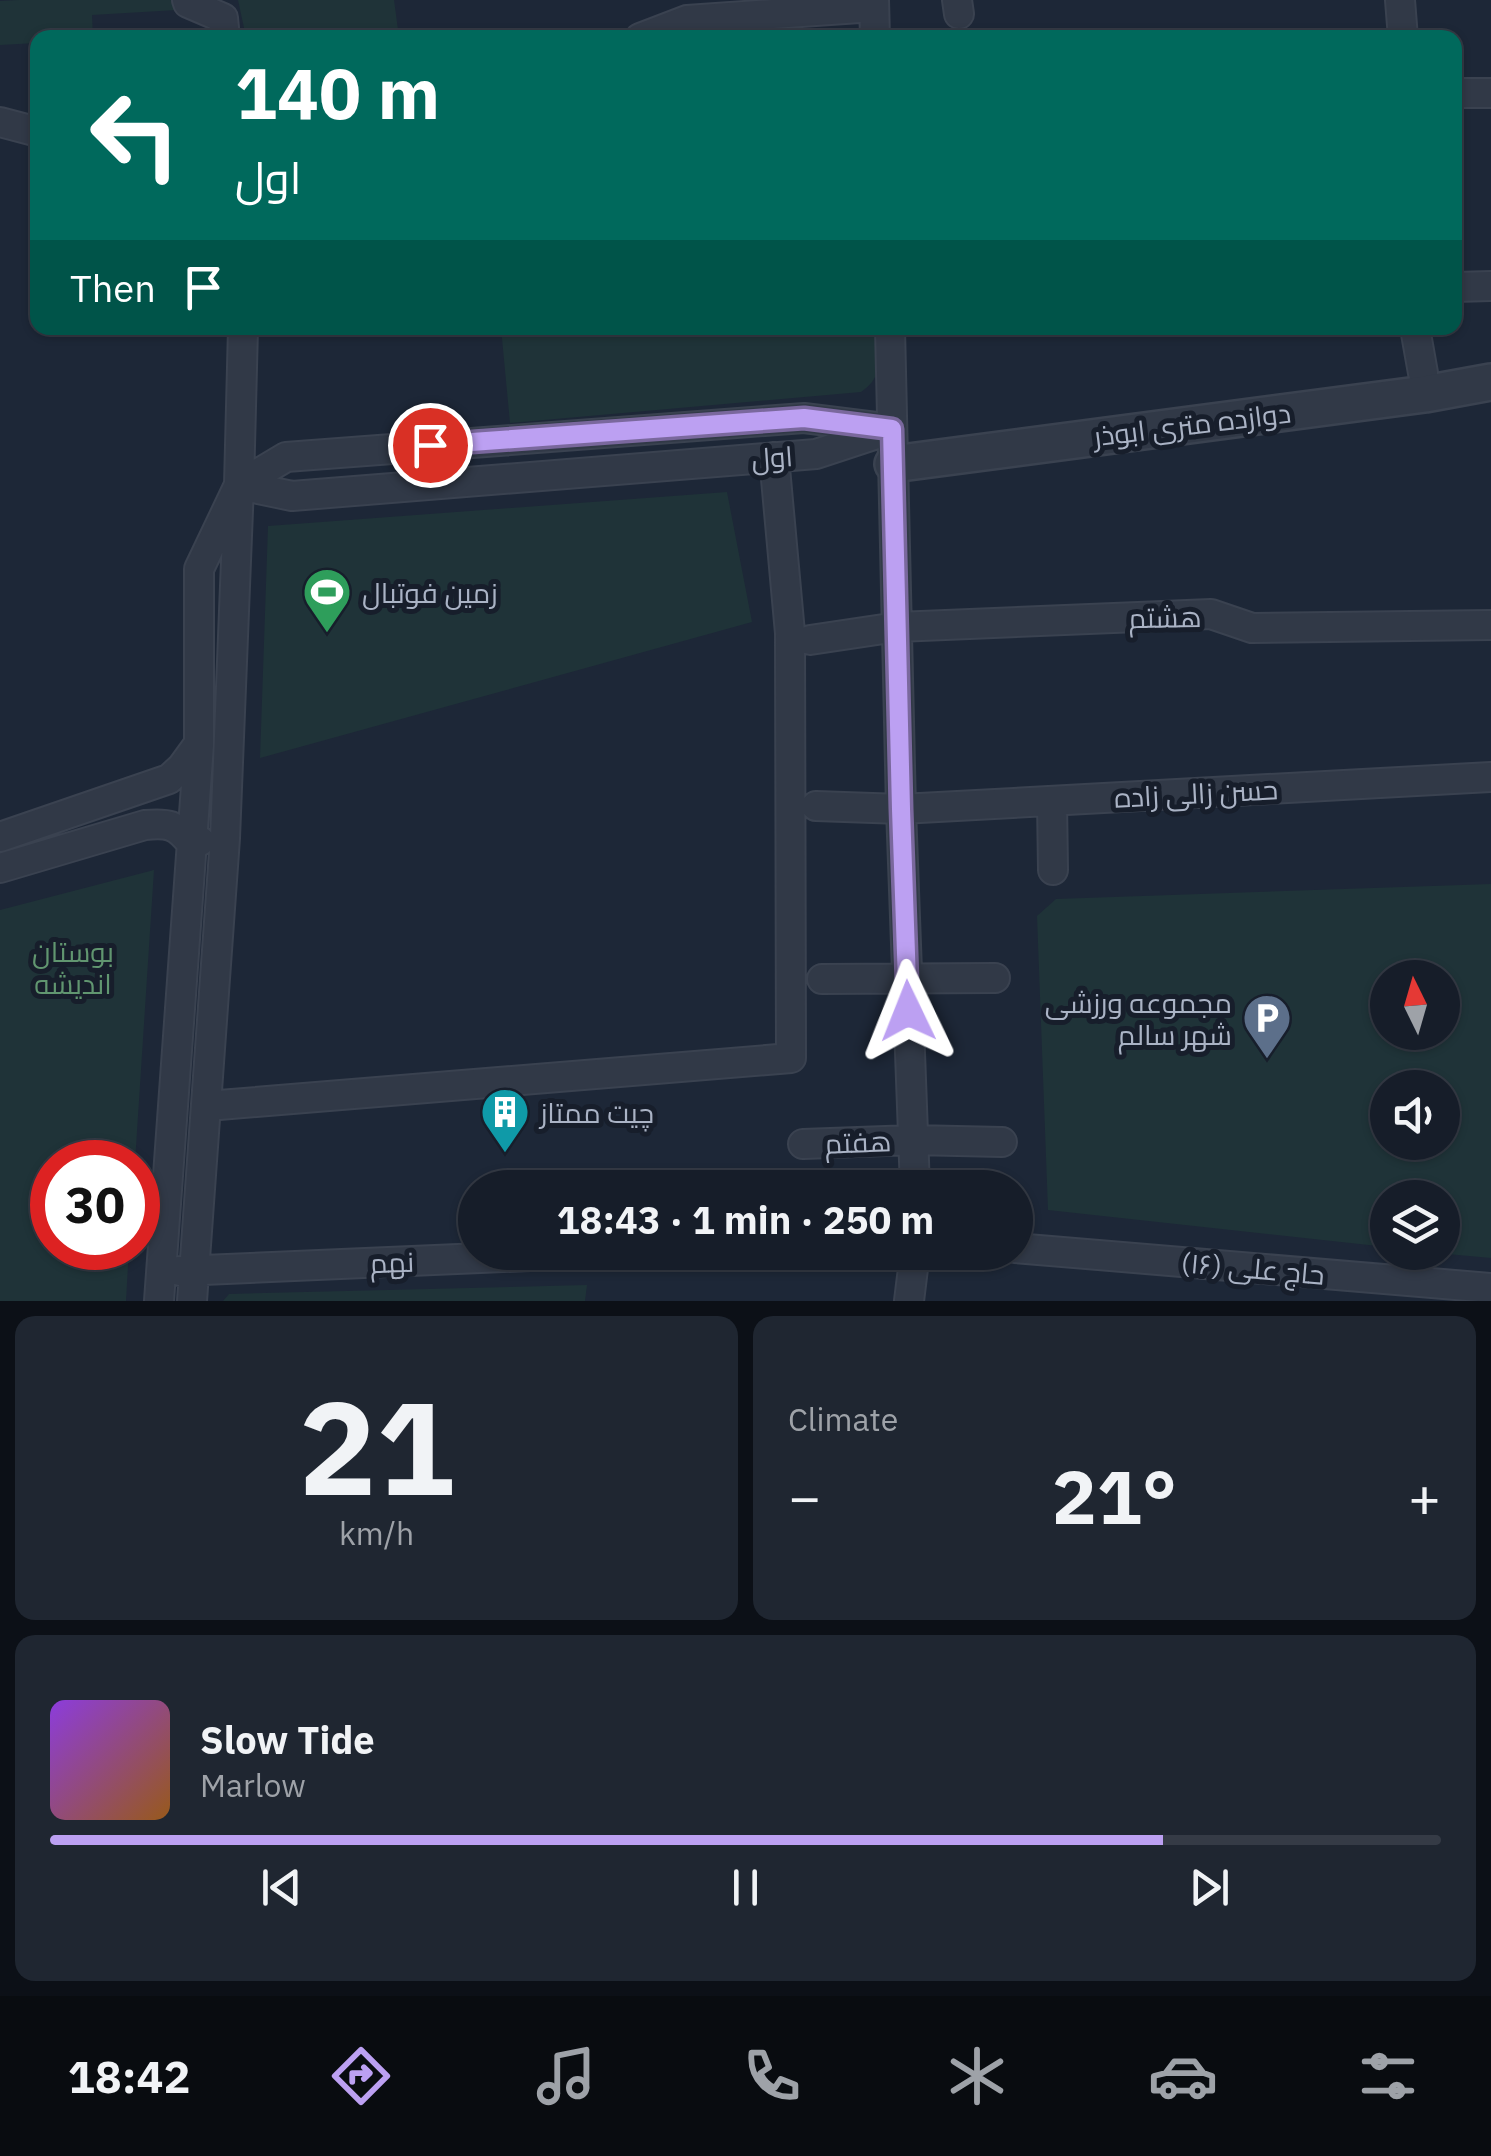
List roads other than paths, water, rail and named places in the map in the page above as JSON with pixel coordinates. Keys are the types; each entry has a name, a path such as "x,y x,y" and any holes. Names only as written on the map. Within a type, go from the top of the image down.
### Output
{"street":[{"path":"188,0 222,18 224,30"},
{"path":"1400,0 1402,30"},
{"path":"661,30 687,20 874,4 875,30"},
{"path":"1462,93 1491,93"},
{"path":"0,122 30,130"},
{"path":"1462,287 1491,286"},
{"path":"192,1301 225,838 243,335"},
{"path":"890,335 914,1170"},
{"path":"1416,335 1423,373"},
{"name":"دوازده متری ابوذر","path":"892,446 1425,394 1491,382"},
{"name":"اول","path":"239,485 286,457 804,418 892,446"},
{"name":"اول","path":"239,485 292,496 892,446"},
{"path":"207,1106 792,1058 790,634 774,457"},
{"path":"158,1301 199,744 199,569 239,485"},
{"name":"هشتم","path":"810,640 896,627 1211,614 1252,628 1491,624"},
{"path":"0,837 169,778 182,768 199,744"},
{"name":"حسن زالی زاده","path":"816,806 901,809 1491,777"},
{"path":"1052,801 1053,870"},
{"path":"0,868 144,825 179,828 190,842"},
{"path":"190,842 225,838"},
{"path":"822,980 996,978"},
{"name":"هفتم","path":"803,1144 1002,1142"},
{"name":"حاج علی (۱۶)","path":"1033,1250 1491,1288"},
{"name":"نهم","path":"161,1272 458,1259"},
{"path":"909,1301 913,1270"}],"place":[{"name":"زمین فوتبال","path":"327,634"},
{"name":"مجموعه ورزشی شهر سالم","path":"1267,1060"},
{"name":"چیت ممتاز","path":"505,1154"}],"park label":[{"name":"بوستان اندیشه","path":"73,967"}]}
